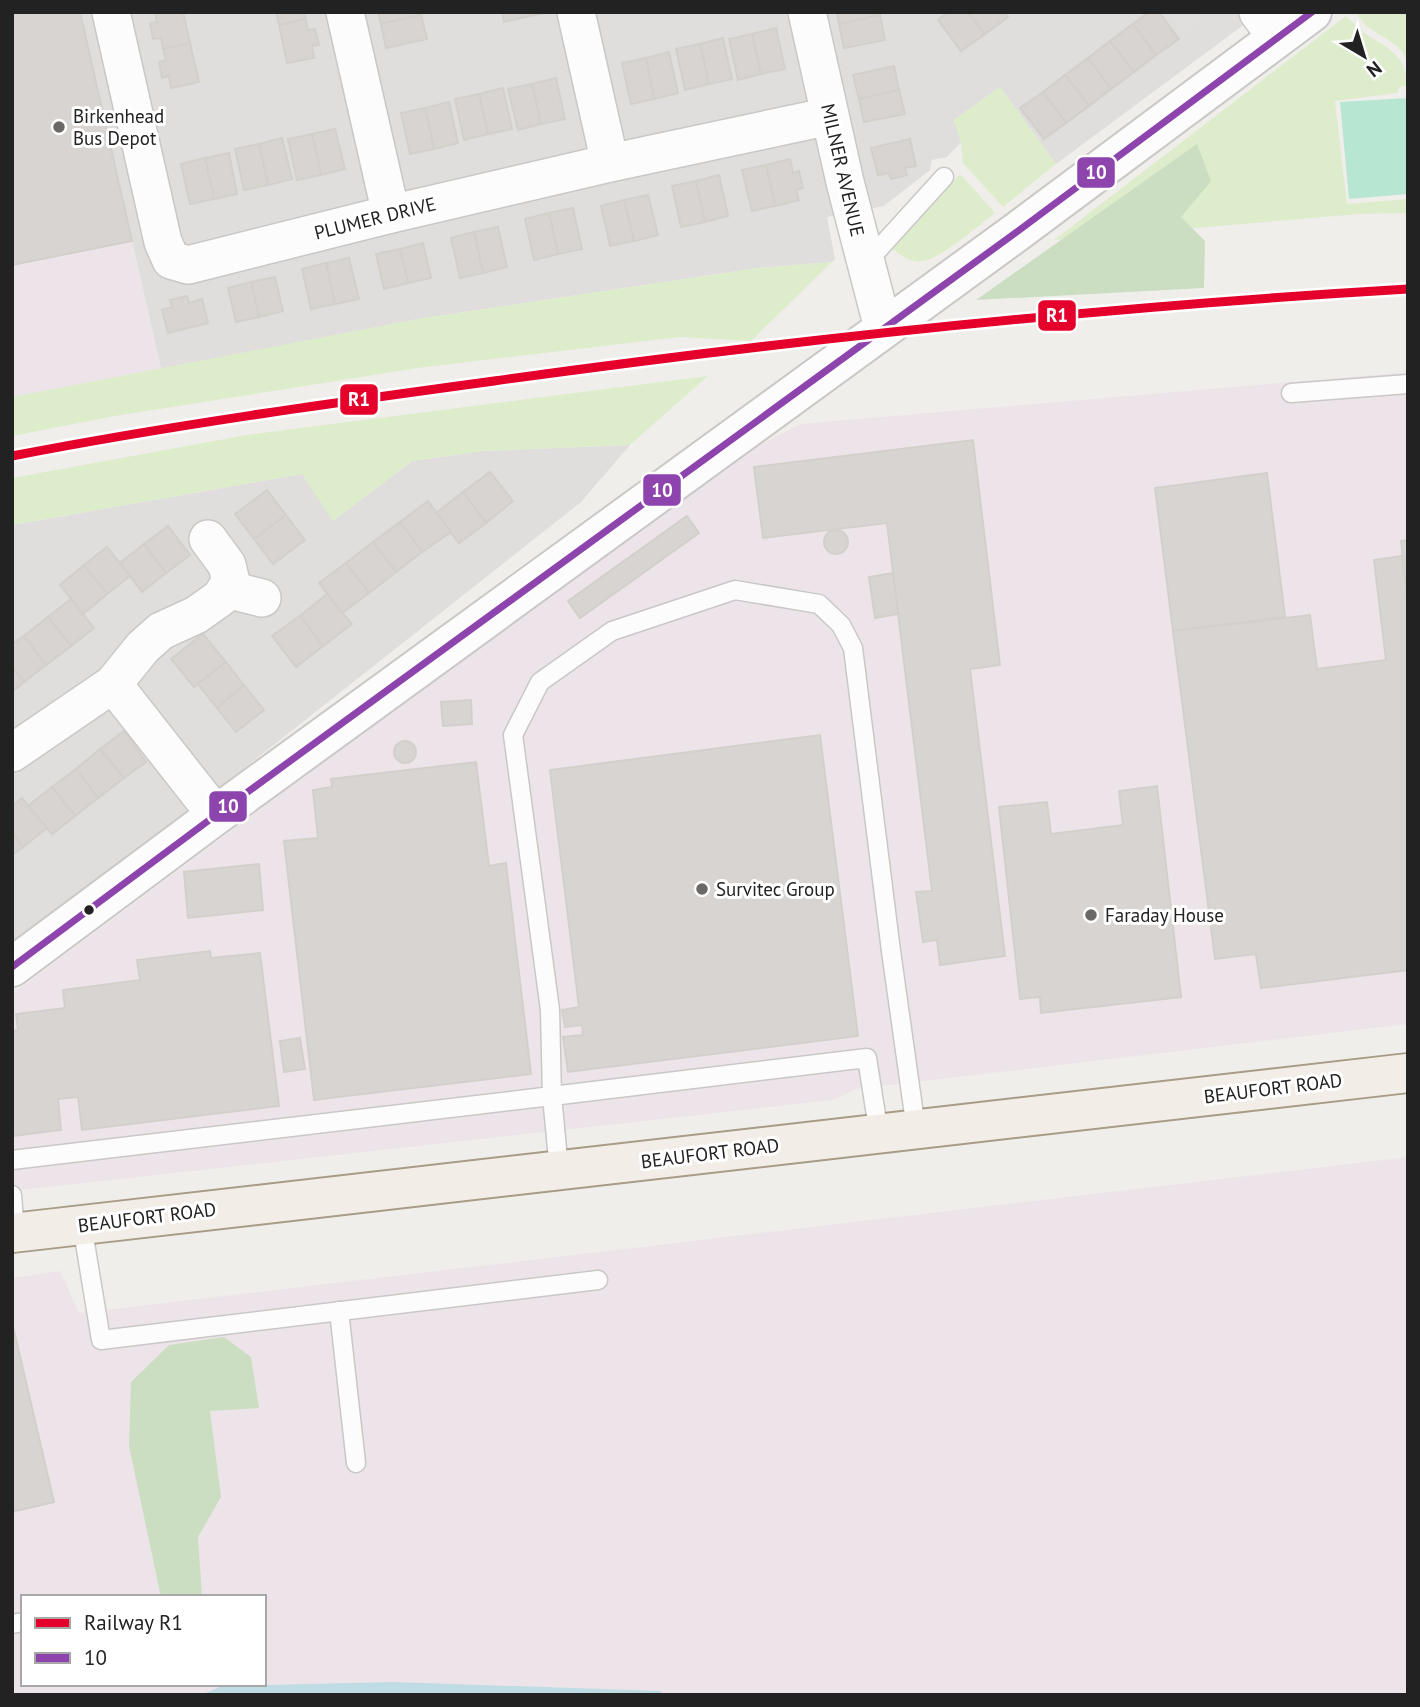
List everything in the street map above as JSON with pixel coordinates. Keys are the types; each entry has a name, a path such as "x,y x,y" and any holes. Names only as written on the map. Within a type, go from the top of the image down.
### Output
{"main road":[{"name":"BEAUFORT ROAD","path":"14,1232 1408,1073"}],"street":[{"name":"PLUMER DRIVE","path":"111,12 163,242 171,260 188,265 610,163 830,116"},
{"path":"345,12 391,214"},
{"path":"576,12 610,163"},
{"name":"MILNER AVENUE","path":"807,12 883,328"},
{"path":"12,967 883,328 1267,25 1312,12"},
{"path":"12,753 113,684 143,647 161,631 196,615 220,598 231,582 227,565 208,539"},
{"path":"226,589 262,598"},
{"path":"113,684 216,815"}],"lane":[{"path":"866,263 944,177"},
{"path":"1292,393 1408,384"},
{"path":"559,1170 552,1096 550,1010 513,735 540,682 612,631 735,590 819,604 841,625 853,648 916,1129"},
{"path":"12,1160 867,1058 879,1133"},
{"path":"12,1195 14,1232"},
{"path":"82,1225 101,1340 598,1279"},
{"path":"339,1311 356,1463"}],"shaded area":[{"name":"Birkenhead Bus Depot","path":"12,12 79,12 161,369 12,397"},
{"path":"80,12 1261,12 1056,164 1000,87 954,120 961,142 947,157 932,160 930,170 884,206 827,217 835,259 832,262 758,268 418,319 161,369"},
{"path":"1166,12 1196,12 1201,19 1182,33"},
{"path":"1408,372 1408,1024 856,1089 833,1100 12,1191 12,994 729,461 800,424"},
{"path":"630,445 581,502 165,831 12,942 12,525 302,474 334,520 412,461 483,451"},
{"path":"1408,1157 1408,1695 662,1695 661,1691 393,1682 266,1685 266,1595 21,1595 21,1686 222,1686 201,1695 12,1695 12,1278 60,1271 79,1313"}],"green space":[{"path":"1356,12 1408,12 1408,63 1401,50 1366,25"},
{"path":"1346,16 1364,33 1395,54 1403,66 1408,85 1400,87 1397,93 1335,101 1347,204 1408,199 1408,213 1359,214 1054,240"},
{"path":"1000,87 1056,164 1003,207 963,163 961,142 954,120"},
{"path":"1408,98 1408,194 1349,199 1340,102"},
{"path":"1197,144 1211,181 1181,217 1205,241 1204,288 976,300"},
{"path":"960,174 995,213 950,248 931,259 915,261 896,252 893,249"},
{"path":"832,262 751,341 680,337 418,368 115,416 12,436 12,397 418,319 758,268"},
{"path":"708,376 630,445 483,451 412,461 333,521 302,474 12,525 12,478 247,435"},
{"path":"224,1337 251,1357 259,1408 210,1411 221,1497 198,1537 202,1595 161,1595 129,1446 131,1382 169,1345"}],"water":[{"path":"393,1682 661,1691 662,1695 201,1695 222,1686"}],"building":[{"name":"Birkenhead Bus Depot","path":"12,12 80,12 132,241 12,265"},
{"path":"155,12 183,12 190,43 163,49 161,38 153,39 150,23 157,22"},
{"path":"276,12 304,12 306,19 279,25"},
{"path":"378,12 421,12 421,15 381,24"},
{"path":"502,12 544,12 544,13 504,22"},
{"path":"837,12 879,12 880,15 839,24"},
{"path":"948,12 968,12 985,34 961,51 938,20"},
{"path":"968,12 1004,12 1008,17 985,34"},
{"path":"1149,12 1159,12 1179,39 1156,55 1133,24"},
{"path":"421,15 427,39 386,48 381,24"},
{"path":"880,15 885,40 844,48 839,24"},
{"path":"306,19 308,30 315,29 319,45 312,46 314,58 287,63 279,25"},
{"path":"1133,24 1156,55 1134,72 1110,41"},
{"path":"776,28 785,69 761,74 752,34"},
{"path":"752,34 761,74 738,80 729,39"},
{"path":"723,38 732,79 709,84 700,44"},
{"path":"1110,41 1134,72 1111,89 1088,58"},
{"path":"190,43 199,82 171,88 169,76 162,78 159,62 166,60 163,49"},
{"path":"700,44 709,84 685,90 676,49"},
{"path":"669,52 678,93 654,99 646,58"},
{"path":"646,58 654,99 631,104 622,63"},
{"path":"1088,58 1111,89 1089,106 1065,75"},
{"path":"894,66 899,90 859,99 853,75"},
{"path":"1065,75 1089,106 1066,123 1043,92"},
{"path":"556,78 565,119 541,124 532,84"},
{"path":"532,84 541,124 518,130 508,89"},
{"path":"503,88 512,129 488,134 479,94"},
{"path":"899,90 905,114 864,122 859,99"},
{"path":"1043,92 1066,123 1044,139 1020,108"},
{"path":"479,94 488,134 464,140 455,99"},
{"path":"449,102 458,143 434,149 425,108"},
{"path":"425,108 434,149 410,154 401,113"},
{"path":"335,129 345,169 321,175 312,134"},
{"path":"312,134 321,175 297,180 288,139"},
{"path":"282,138 292,179 268,185 259,144"},
{"path":"910,139 916,166 905,168 907,175 891,179 889,173 878,175 871,148"},
{"path":"259,144 268,185 244,190 235,149"},
{"path":"229,153 237,194 214,199 205,158"},
{"path":"205,158 214,199 190,204 181,164"},
{"path":"790,159 793,173 799,171 803,188 796,190 799,200 775,206 766,165"},
{"path":"766,165 775,206 752,211 742,170"},
{"path":"719,175 728,216 705,222 696,181"},
{"path":"696,181 705,222 681,227 672,186"},
{"path":"648,195 658,235 634,241 624,200"},
{"path":"624,200 634,241 610,246 601,206"},
{"path":"573,208 582,249 558,254 549,213"},
{"path":"549,213 558,254 534,260 525,219"},
{"path":"498,227 507,267 483,273 474,232"},
{"path":"474,232 483,273 460,278 451,238"},
{"path":"423,243 431,278 408,283 400,249"},
{"path":"400,249 408,283 384,289 376,254"},
{"path":"349,258 359,299 335,304 326,263"},
{"path":"326,263 335,304 311,309 302,269"},
{"path":"275,277 283,311 259,317 251,282"},
{"path":"251,282 259,317 236,322 228,288"},
{"path":"187,296 189,303 202,299 208,323 168,333 162,310 172,307 170,300"},
{"path":"973,440 1000,665 970,669 1005,956 940,965 937,940 923,942 916,892 932,891 887,523 763,538 754,467"},
{"path":"490,472 513,501 486,523 463,492"},
{"path":"1267,473 1285,617 1173,631 1155,488"},
{"path":"267,490 286,515 254,539 235,514"},
{"path":"463,492 486,523 459,543 436,513"},
{"path":"428,501 451,532 422,552 400,522"},
{"path":"286,515 305,540 273,564 254,539"},
{"path":"687,516 699,533 580,618 568,601"},
{"path":"400,522 422,552 396,572 373,542"},
{"path":"168,526 190,555 166,573 144,544"},
{"path":"836,530 847,537 848,542 841,553 836,554 825,547 824,542 831,531"},
{"path":"1408,540 1408,601 1401,541"},
{"path":"373,542 396,572 369,593 346,563"},
{"path":"144,544 166,573 142,592 120,563"},
{"path":"107,547 130,576 107,594 84,565"},
{"path":"1402,556 1408,601 1408,970 1261,988 1256,954 1215,959 1173,631 1310,615 1317,669 1386,660 1374,560"},
{"path":"346,563 369,593 342,613 319,583"},
{"path":"84,565 107,594 83,614 60,585"},
{"path":"893,573 898,614 875,618 869,577"},
{"path":"327,594 352,624 323,646 300,616"},
{"path":"71,599 94,628 71,646 48,617"},
{"path":"300,616 323,646 296,667 272,636"},
{"path":"48,617 71,646 46,665 24,636"},
{"path":"203,634 226,662 194,687 171,659"},
{"path":"24,636 46,665 24,682 12,667 12,644"},
{"path":"226,662 244,685 217,708 198,684"},
{"path":"12,667 24,682 12,692"},
{"path":"244,685 264,710 236,732 217,708"},
{"path":"471,700 472,724 443,726 441,702"},
{"path":"124,731 146,762 124,778 100,749"},
{"name":"Survitec Group","path":"820,735 858,1036 568,1072 563,1037 583,1035 582,1025 565,1027 562,1010 579,1007 550,770"},
{"path":"405,741 413,744 416,752 413,760 405,763 397,760 394,752 397,744"},
{"path":"100,749 124,778 98,798 76,769"},
{"path":"476,762 489,866 506,863 531,1074 314,1100 284,841 318,838 313,790 332,787 331,779"},
{"path":"76,769 98,798 75,816 52,787"},
{"name":"Faraday House","path":"1157,786 1181,997 1041,1013 1040,997 1020,999 999,807 1047,802 1051,834 1123,825 1119,791"},
{"path":"52,787 75,816 52,834 28,806"},
{"path":"22,798 47,828 23,847 12,833 12,806"},
{"path":"12,833 23,847 12,855"},
{"path":"259,864 263,910 188,918 184,872"},
{"path":"210,951 211,958 260,953 279,1106 82,1130 78,1097 58,1099 61,1130 12,1136 12,1031 18,1030 16,1014 65,1008 63,990 140,980 137,960"},
{"path":"300,1038 305,1069 284,1072 280,1041"},
{"path":"12,1322 54,1502 12,1512"}],"rail line":[{"name":"R1","path":"12,456 313,406 722,351 1064,315 1408,289"}],"transit line":[{"name":"10","path":"12,967 216,815 1018,231 1312,12"}],"place":[{"name":"Birkenhead Bus Depot","path":"59,127"},
{"name":"Survitec Group","path":"702,889"},
{"name":"Faraday House","path":"1091,915"}]}
